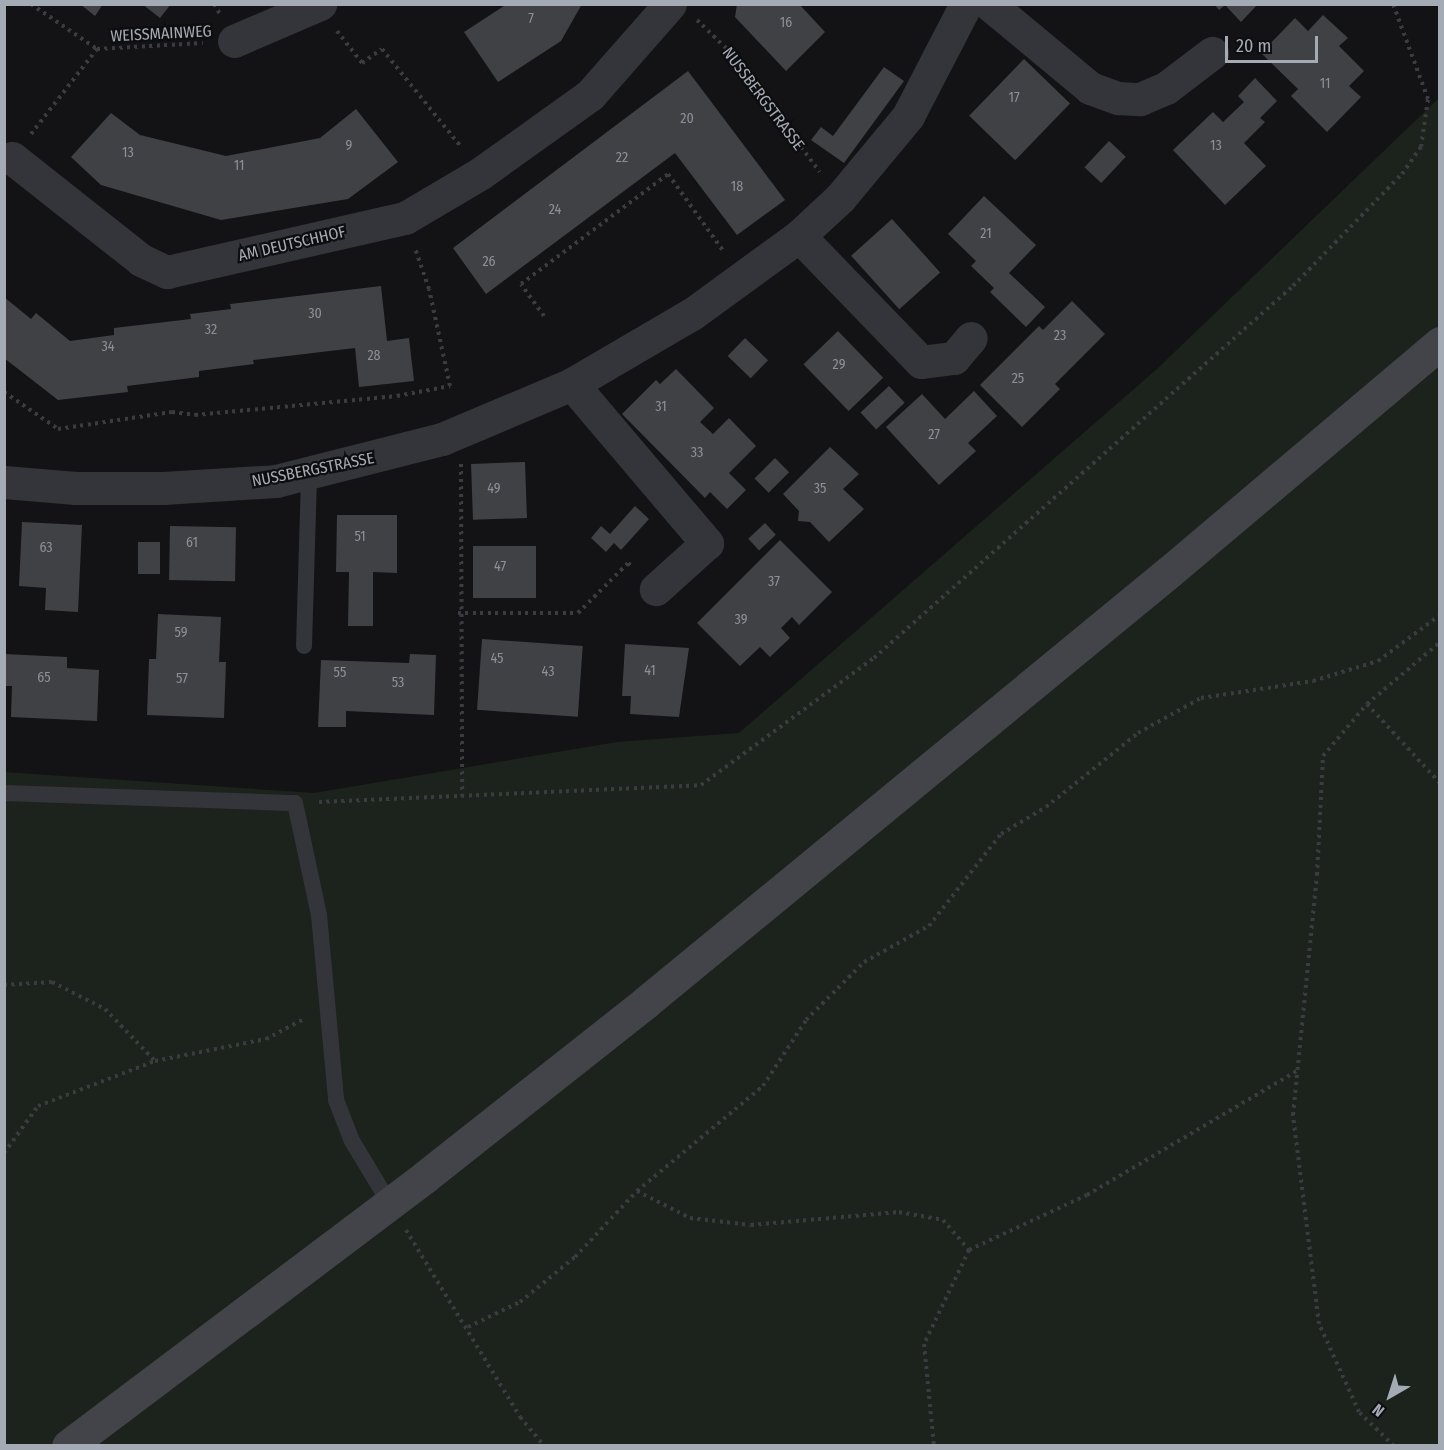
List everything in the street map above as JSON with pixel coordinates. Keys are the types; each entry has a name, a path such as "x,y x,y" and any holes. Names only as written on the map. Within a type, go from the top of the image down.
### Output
{"main road":[{"path":"68,1446 390,1204 837,846 1440,343"}],"street":[{"name":"NUSSBERGSTRASSE","path":"4,482 76,488 163,488 276,481 309,474 461,431 572,384 692,314 799,236 840,198 908,116 966,4"},
{"path":"989,4 1090,88 1118,98 1140,99 1166,88 1212,53"},
{"path":"234,41 319,5"},
{"name":"AM DEUTSCHHOF","path":"12,158 141,260 167,272 405,218 481,173 590,95 680,8"},
{"path":"799,236 921,362 954,358 971,338"},
{"path":"572,384 707,543 656,589"}],"lane":[{"path":"304,646 309,474"},
{"path":"4,794 295,803 319,915 336,1100 352,1142 390,1204"}],"path":[{"name":"WEISSMAINWEG","path":"32,4 97,49 234,41"},
{"path":"295,803 701,785 874,658 1293,286 1402,174 1420,147 1428,99 1393,4"},
{"path":"319,5 362,63 382,49 409,86 428,101 481,173"},
{"name":"NUSSBERGSTRASSE","path":"680,8 729,51 840,198"},
{"path":"12,158 97,49"},
{"path":"544,316 520,284 668,174 742,277"},
{"path":"4,392 58,429 172,412 195,415 385,397 450,386 429,289 405,218"},
{"path":"461,431 458,613 462,796"},
{"path":"458,613 578,613 628,563 656,589"},
{"path":"468,1328 520,1302 574,1257 637,1191 763,1086 806,1020 864,962 929,927 1001,834 1046,807 1138,733 1201,698 1313,681 1378,661 1440,615"},
{"path":"1394,1446 1359,1412 1319,1324 1293,1115 1317,875 1323,756 1367,704 1440,642"},
{"path":"1367,704 1440,783"},
{"path":"4,985 52,982 105,1009 154,1061"},
{"path":"4,1153 38,1106 154,1061 266,1039 328,1007"},
{"path":"934,1446 928,1411 924,1344 969,1250 1087,1195 1297,1070"},
{"path":"637,1191 690,1218 752,1225 899,1212 943,1220 969,1250"},
{"path":"390,1204 468,1328 520,1417 544,1446"}],"shaded area":[{"path":"1439,98 1439,1445 5,1445 4,772 314,793 617,742 739,733 1157,369"}],"building":[{"path":"80,4 103,4 95,16"},
{"path":"142,4 171,4 160,18"},
{"path":"507,4 582,4 561,41 498,82 464,32"},
{"path":"737,4 799,4 825,32 786,71 735,17"},
{"path":"1214,4 1258,4 1241,22 1225,5 1219,10"},
{"path":"1323,15 1348,38 1339,46 1364,71 1349,86 1361,97 1327,132 1291,96 1298,89 1261,53 1295,18 1308,31"},
{"path":"1024,59 1070,103 1015,160 969,116"},
{"path":"884,67 904,81 844,163 811,140 821,127 833,136"},
{"path":"688,71 785,200 737,235 675,153 486,294 453,248"},
{"path":"1255,78 1277,101 1260,118 1265,122 1244,143 1266,166 1225,205 1173,150 1213,112 1223,122 1244,102 1238,96"},
{"path":"356,109 398,162 348,199 221,220 101,185 71,157 111,113 140,135 226,156 320,138"},
{"path":"1109,141 1126,157 1101,183 1084,167"},
{"path":"984,196 1036,245 1009,273 1045,307 1026,327 990,292 994,288 971,266 976,261 948,234"},
{"path":"892,219 940,273 899,309 851,256"},
{"path":"381,286 387,341 409,338 414,381 359,387 355,348 253,360 254,364 199,371 199,377 127,386 128,392 58,400 4,358 4,297 31,319 36,313 70,341 114,335 114,328 191,319 190,314 231,309 230,304"},
{"path":"1072,301 1105,334 1055,384 1060,389 1022,427 980,385 1039,326 1043,330"},
{"path":"838,331 883,378 849,411 803,364"},
{"path":"745,338 768,360 751,378 728,356"},
{"path":"676,369 714,408 700,422 713,434 729,418 756,446 729,473 746,490 727,509 710,492 705,498 622,414 656,380 660,384"},
{"path":"889,386 905,403 876,429 860,413"},
{"path":"974,391 997,416 968,443 976,451 939,485 886,427 922,394 945,419"},
{"path":"830,447 859,474 843,489 864,509 829,542 810,522 798,521 799,511 783,494"},
{"path":"775,458 789,472 769,493 754,479"},
{"path":"525,462 527,518 473,520 471,464"},
{"path":"635,506 649,519 621,550 614,543 606,552 591,538 601,526 610,534"},
{"path":"337,515 397,515 397,573 373,572 373,626 348,626 349,572 336,572"},
{"path":"22,522 82,525 78,612 45,610 46,588 19,586"},
{"path":"765,523 776,535 759,550 748,539"},
{"path":"170,526 236,527 235,581 169,580"},
{"path":"780,540 832,592 799,625 792,617 781,628 790,638 770,657 760,647 740,666 697,623"},
{"path":"138,542 160,542 160,574 138,574"},
{"path":"473,546 536,546 536,598 473,598"},
{"path":"158,614 221,617 219,662 226,662 224,718 147,715 149,659 156,659"},
{"path":"482,639 583,646 578,717 477,710"},
{"path":"625,644 689,648 679,717 630,714 631,696 622,696"},
{"path":"4,654 67,657 67,668 99,670 97,721 11,717 12,686 4,686"},
{"path":"410,654 436,655 434,715 346,711 346,727 318,727 321,660 409,663"}]}
